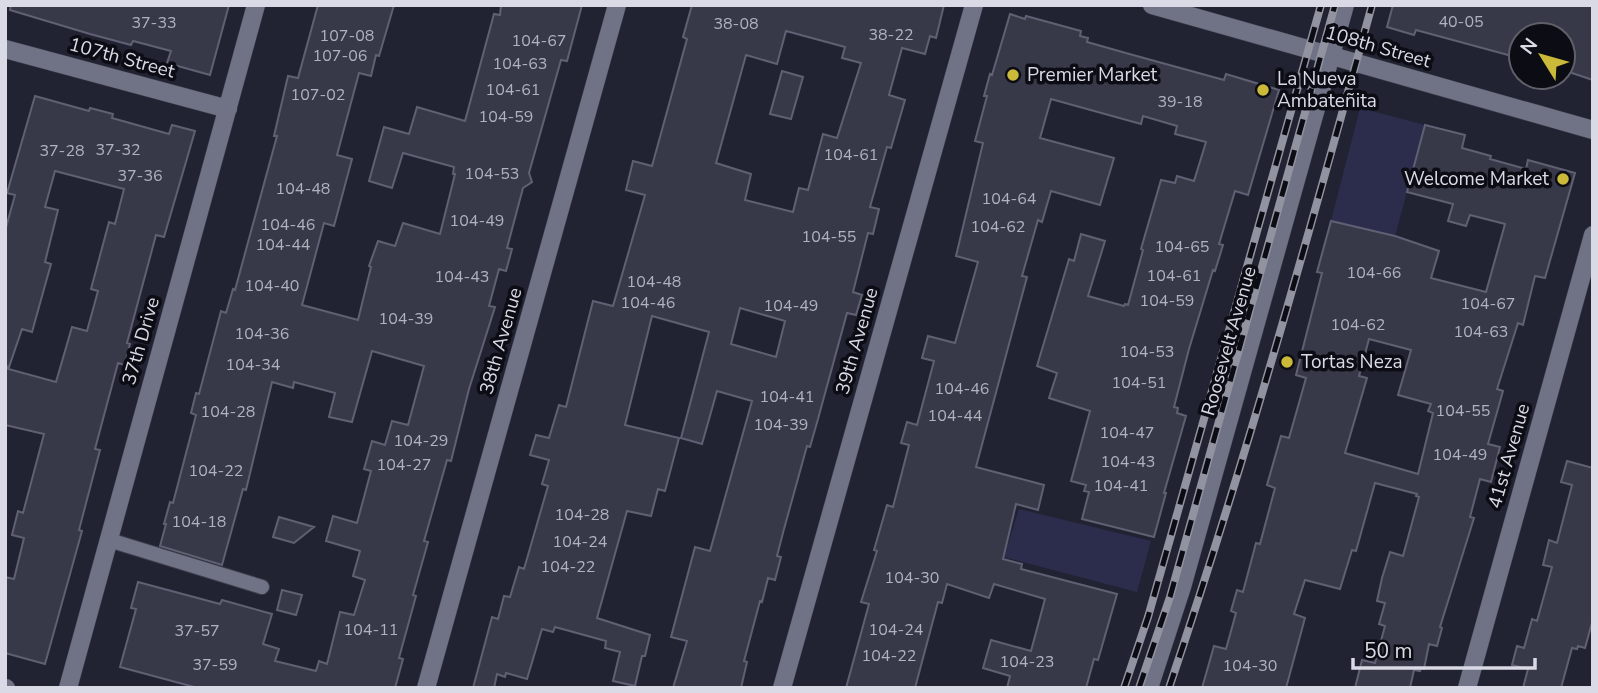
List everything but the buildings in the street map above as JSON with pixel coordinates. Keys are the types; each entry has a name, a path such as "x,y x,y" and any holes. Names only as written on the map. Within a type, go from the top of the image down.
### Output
{"street":[{"name":"37th Drive","path":"68,688 256,5"},
{"name":"38th Avenue","path":"426,688 617,5"},
{"name":"39th Avenue","path":"782,688 974,5"},
{"name":"108th Street","path":"1152,5 1593,130"},
{"name":"Roosevelt Avenue","path":"1149,688 1182,587 1345,5"},
{"name":"107th Street","path":"6,52 228,109"},
{"name":"41st Avenue","path":"1466,688 1593,235"}],"lane":[{"path":"109,540 262,587"}],"shaded area":[{"path":"1360,108 1425,125 1395,236 1331,221"},
{"path":"1019,509 1151,541 1137,592 1004,557"}],"railway":[{"path":"1124,688 1148,617 1321,5"},
{"path":"1139,688 1170,597 1335,5"},
{"path":"1169,688 1250,433 1372,5"}],"place":[{"name":"Premier Market","path":"1013,75"},
{"name":"La Nueva Ambateñita","path":"1263,90"},
{"name":"Welcome Market","path":"1563,179"},
{"name":"Tortas Neza","path":"1287,362"}]}
